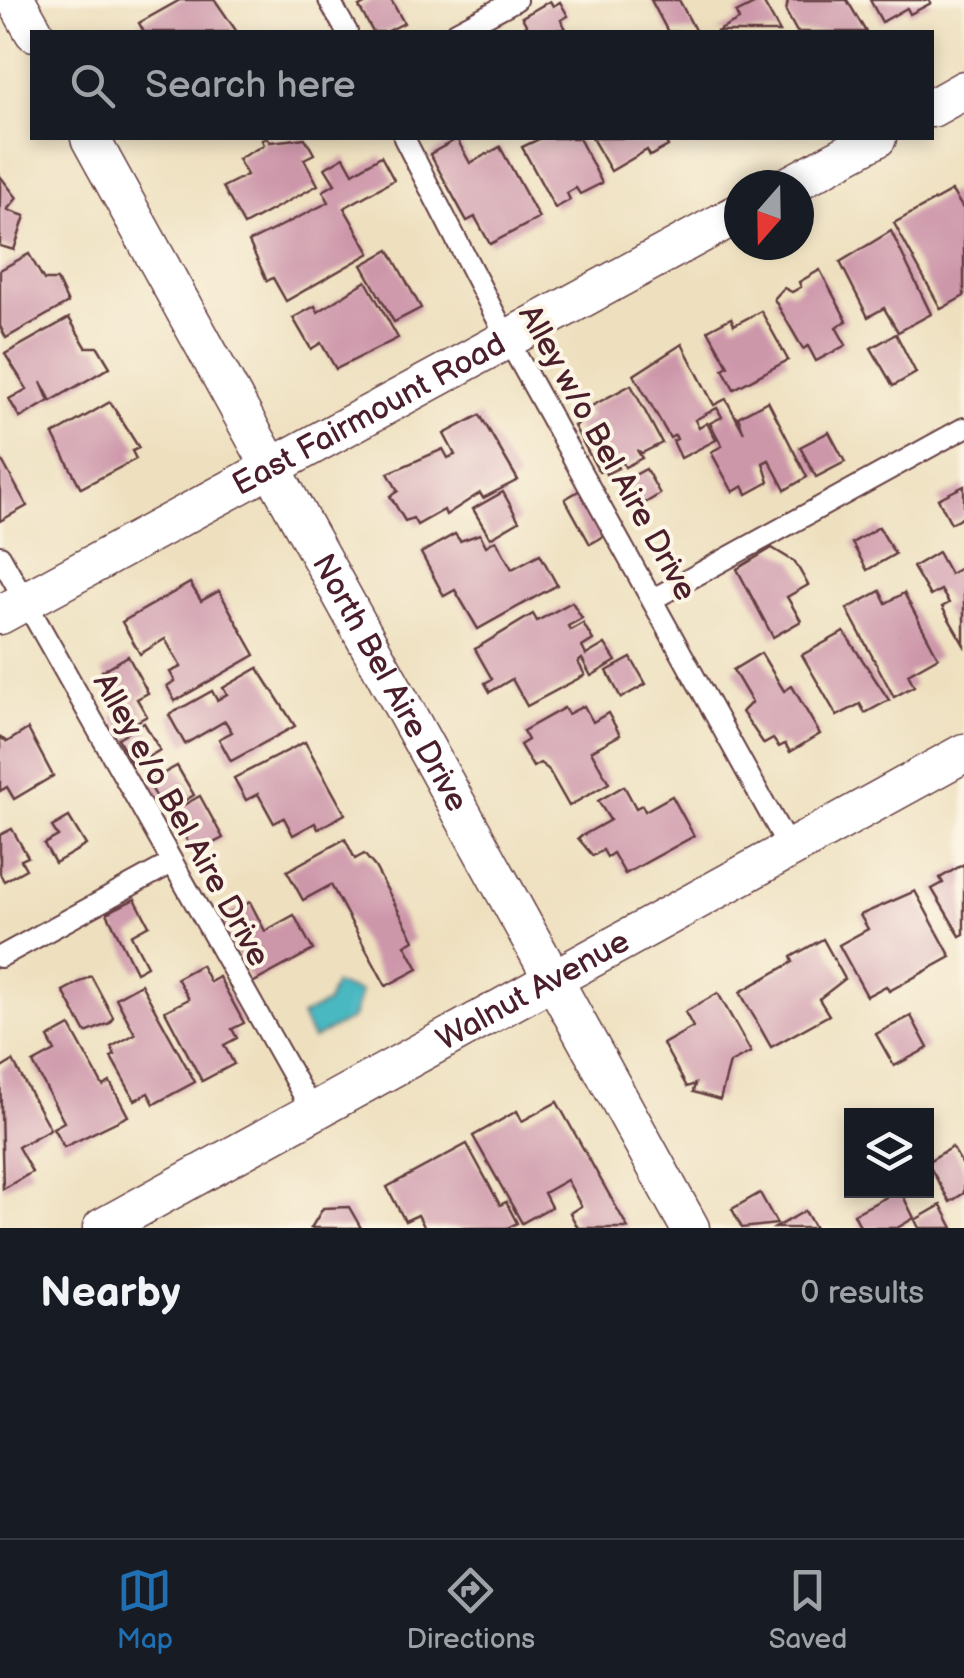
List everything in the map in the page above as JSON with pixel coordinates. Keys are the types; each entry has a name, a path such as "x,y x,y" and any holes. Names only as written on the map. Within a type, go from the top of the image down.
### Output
{"street":[{"path":"16,0 33,30"},
{"path":"934,107 964,90"},
{"name":"North Bel Aire Drive","path":"91,140 690,1228"},
{"path":"814,172 873,140"},
{"name":"East Fairmount Road","path":"12,608 724,221"},
{"name":"Walnut Avenue","path":"102,1228 964,753"}],"lane":[{"path":"329,0 346,30"},
{"path":"460,30 516,0"},
{"name":"Alley w/o Bel Aire Drive","path":"405,140 508,340 789,848"},
{"path":"654,599 964,428"},
{"name":"Alley e/o Bel Aire Drive","path":"0,556 12,608 170,864 313,1112"},
{"path":"0,957 170,864"}],"water":[{"path":"334,984 361,992 353,1018 313,1039 301,1016 327,1003"}],"building":[{"path":"180,0 215,0 236,30 143,30 139,23"},
{"path":"372,0 391,0 404,23 390,30 372,30 359,7"},
{"path":"651,0 679,0 695,30 667,30"},
{"path":"762,0 779,30 720,30 739,20 736,13"},
{"path":"788,0 847,0 865,30 796,30 786,12"},
{"path":"870,0 931,3 910,14 907,8 882,22"},
{"path":"550,1 553,6 560,2 568,16 561,20 566,29 554,30 529,30 522,17"},
{"path":"262,140 306,140 314,154 304,159 318,185 244,225 223,187 247,175 238,159 264,145"},
{"path":"458,140 470,163 500,147 539,218 490,244 475,217 467,221 430,154"},
{"path":"537,140 580,140 602,183 580,194 576,188 567,193 570,200 555,208 522,147"},
{"path":"593,140 665,140 668,146 650,156 647,150 611,171"},
{"path":"381,156 394,180 344,208 370,253 286,301 273,278 267,281 249,242 329,202 323,191 335,184 325,168 344,157 353,173"},
{"path":"0,176 17,198 7,210 25,216 14,250 0,246"},
{"path":"952,191 964,210 964,296 941,309 894,223"},
{"path":"891,231 931,314 898,332 884,308 868,317 840,262"},
{"path":"389,250 421,308 394,322 362,265"},
{"path":"29,254 44,280 57,280 68,303 6,338 0,326 0,270"},
{"path":"820,270 847,321 836,327 846,345 816,361 808,346 803,349 774,299 784,288 792,292 801,287 799,282"},
{"path":"366,281 398,338 336,369 321,343 311,349 293,318 315,306 318,312"},
{"path":"761,311 788,360 734,389 723,369 728,366 708,330 731,318 734,325"},
{"path":"69,318 86,347 98,347 110,367 51,401 41,382 49,401 20,418 9,399 27,389 5,354"},
{"path":"896,334 916,373 893,386 871,348"},
{"path":"682,344 714,405 726,399 744,433 738,417 768,401 807,477 785,490 769,460 763,463 769,482 747,494 743,486 733,492 711,452 722,446 710,423 722,417 717,408 695,420 699,428 707,423 716,440 681,458 673,441 677,439 675,435 670,438 634,375"},
{"path":"631,385 662,443 642,453 637,450 642,458 625,467 621,459 615,463 618,468 606,474 604,470 599,472 574,426 590,417 586,409"},
{"path":"110,402 139,448 132,451 136,459 81,488 53,435"},
{"path":"480,415 518,480 483,498 480,493 446,515 444,510 417,525 413,518 405,521 390,496 398,491 388,473 443,449 448,458 455,455 444,434"},
{"path":"829,432 845,462 816,477 800,447"},
{"path":"0,457 27,506 0,521"},
{"path":"646,469 660,494 635,509 620,483"},
{"path":"964,486 964,517 951,523 938,499"},
{"path":"582,489 606,535 590,544 565,499"},
{"path":"503,492 519,521 490,538 473,509"},
{"path":"879,527 895,554 867,570 852,543"},
{"path":"455,534 460,541 480,534 486,546 496,540 512,569 540,554 557,585 478,629 455,590 444,596 421,553"},
{"path":"772,548 795,562 808,585 787,597 801,621 773,637 737,569"},
{"path":"938,552 950,574 964,566 964,645 942,607 949,603 941,590 930,596 913,567"},
{"path":"190,583 201,601 219,591 255,655 175,701 167,686 175,681 170,672 181,667 165,639 140,654 122,622"},
{"path":"880,591 886,603 904,593 938,657 908,674 914,686 894,697 847,609"},
{"path":"572,602 582,618 568,626 570,630 583,623 593,640 582,647 586,655 605,644 616,661 591,676 582,659 578,662 585,675 527,706 512,679 490,692 485,683 492,679 475,649 533,614 537,621"},
{"path":"844,632 889,700 865,713 860,704 837,716 802,655"},
{"path":"761,653 784,691 792,686 820,734 790,752 785,744 779,747 773,739 764,744 742,712 752,702 733,670"},
{"path":"128,656 148,693 137,699 147,716 120,731 112,717 124,710 102,671"},
{"path":"631,658 646,684 621,698 607,671"},
{"path":"258,668 295,726 231,761 219,739 232,732 225,721 185,744 169,715 212,691 217,700 227,694 223,688"},
{"path":"584,706 593,722 608,713 620,735 591,751 609,783 569,806 548,769 540,763 533,767 520,745 528,740 523,731 564,708 568,714"},
{"path":"144,723 160,750 133,766 118,738"},
{"path":"28,729 53,776 14,799 7,787 0,791 0,737 7,742"},
{"path":"305,742 345,814 318,829 315,823 293,835 284,818 274,823 258,794 246,800 234,778"},
{"path":"177,766 194,795 165,812 148,782"},
{"path":"624,786 636,808 642,805 645,811 672,796 694,836 625,874 613,853 607,857 603,850 593,856 578,838 610,820 598,801"},
{"path":"200,796 223,838 194,853 171,812"},
{"path":"69,817 86,845 55,863 44,844 58,836 52,827"},
{"path":"12,829 28,857 21,860 26,869 4,881 0,874 0,835"},
{"path":"345,839 355,859 364,854 375,867 414,940 405,945 418,969 386,986 331,885 303,900 287,871"},
{"path":"964,864 964,934 960,936 932,889 943,883 940,878"},
{"path":"915,891 951,957 889,991 886,986 867,996 839,945 868,929 860,915"},
{"path":"135,899 149,925 131,935 147,966 136,972 107,913"},
{"path":"250,902 265,931 294,915 313,950 252,983 217,920"},
{"path":"823,939 845,979 819,999 829,1015 771,1047 740,992 793,962 791,957"},
{"path":"201,965 210,982 219,977 244,1023 232,1029 237,1038 224,1045 234,1064 202,1081 165,1011 189,999 177,978"},
{"path":"91,976 113,1017 110,1023 86,1033 63,991"},
{"path":"141,984 195,1082 154,1104 148,1093 135,1100 111,1057 115,1055 111,1047 135,1034 116,998"},
{"path":"718,993 751,1052 730,1063 720,1100 693,1092 695,1084 687,1087 663,1044 693,1027 685,1012"},
{"path":"911,1016 928,1048 894,1066 876,1034"},
{"path":"70,1026 103,1086 110,1082 128,1116 64,1147 53,1128 64,1122 33,1063 55,1051 48,1038"},
{"path":"13,1061 50,1129 18,1147 32,1172 3,1189 0,1069"},
{"path":"557,1102 628,1228 578,1228 570,1213 581,1206 567,1180 544,1193 551,1207 522,1223 473,1136 517,1111 522,1121"},
{"path":"467,1144 500,1205 506,1202 517,1223 507,1228 425,1228 418,1215 405,1221 387,1187"},
{"path":"952,1147 964,1167 964,1193 950,1202 934,1174 934,1158"},
{"path":"760,1193 777,1224 742,1228 732,1209"},
{"path":"885,1198 904,1198 914,1218 897,1228 861,1228 854,1214"},
{"path":"941,1205 953,1228 919,1228 915,1220"},
{"path":"349,1207 361,1228 311,1228 323,1208"},
{"path":"805,1211 815,1228 775,1228"}]}
